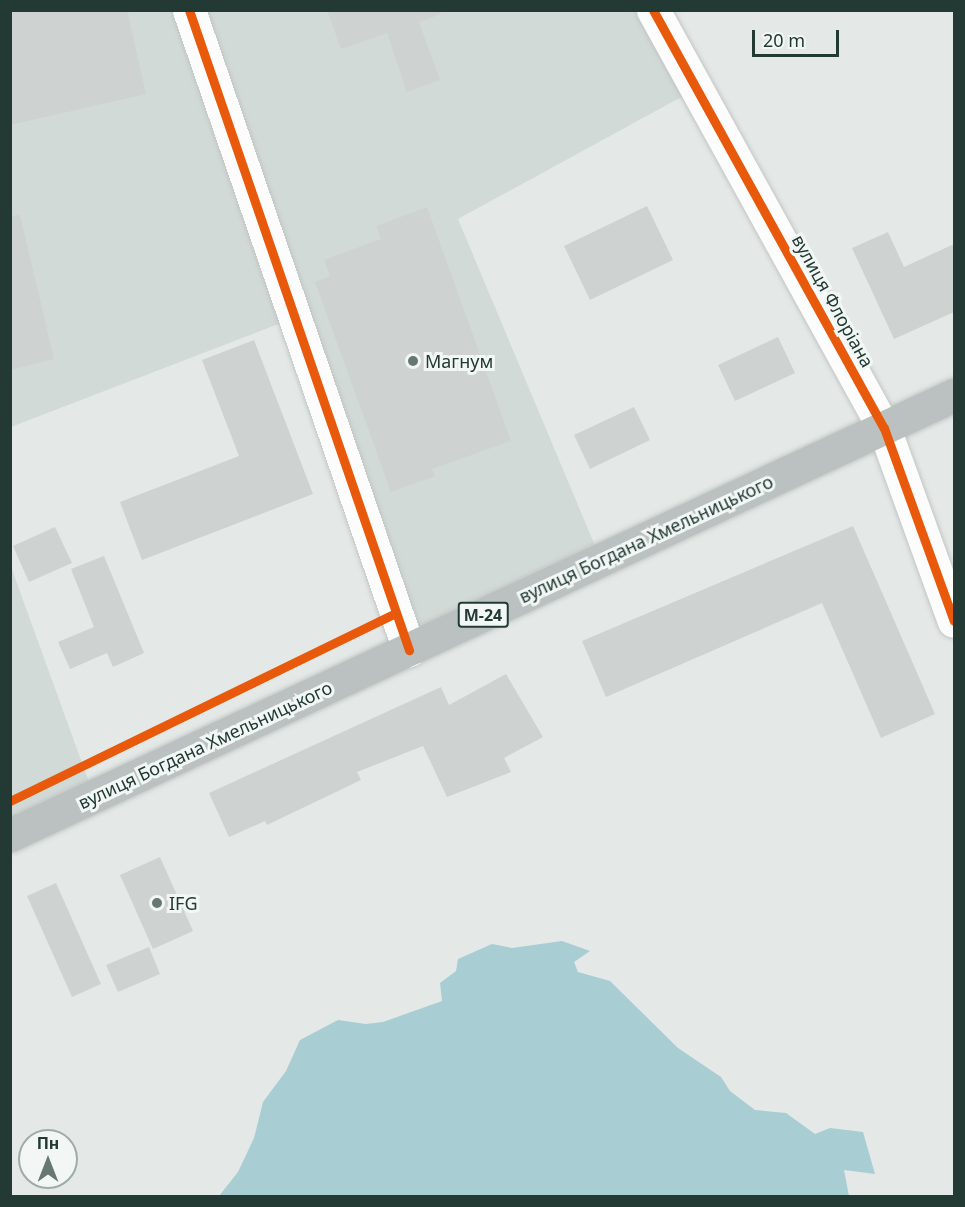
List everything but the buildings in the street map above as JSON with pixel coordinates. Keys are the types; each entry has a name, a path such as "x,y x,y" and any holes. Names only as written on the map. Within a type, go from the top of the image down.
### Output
{"highway":[{"name":"вулиця Богдана Хмельницького","path":"10,835 954,395"}],"street":[{"path":"189,10 409,650"},
{"name":"вулиця Флоріана","path":"653,10 884,428 954,621"}],"shaded area":[{"path":"11,11 653,11 696,89 458,219 601,560 409,650 294,318 11,427"},
{"path":"10,564 94,796 10,835"}],"water":[{"path":"562,941 590,951 574,962 578,972 610,981 678,1048 721,1077 730,1091 755,1110 786,1113 815,1134 830,1128 863,1132 875,1174 844,1170 849,1196 219,1196 238,1172 254,1138 263,1102 286,1071 300,1040 338,1020 366,1024 383,1022 442,1001 440,983 456,971 458,959 492,944 512,948"}],"cycle path":[{"path":"189,10 409,650"},
{"path":"653,10 884,428 954,621"},
{"path":"10,801 396,613"}],"place":[{"name":"Магнум","path":"413,361"},
{"name":"IFG","path":"157,903"}]}
